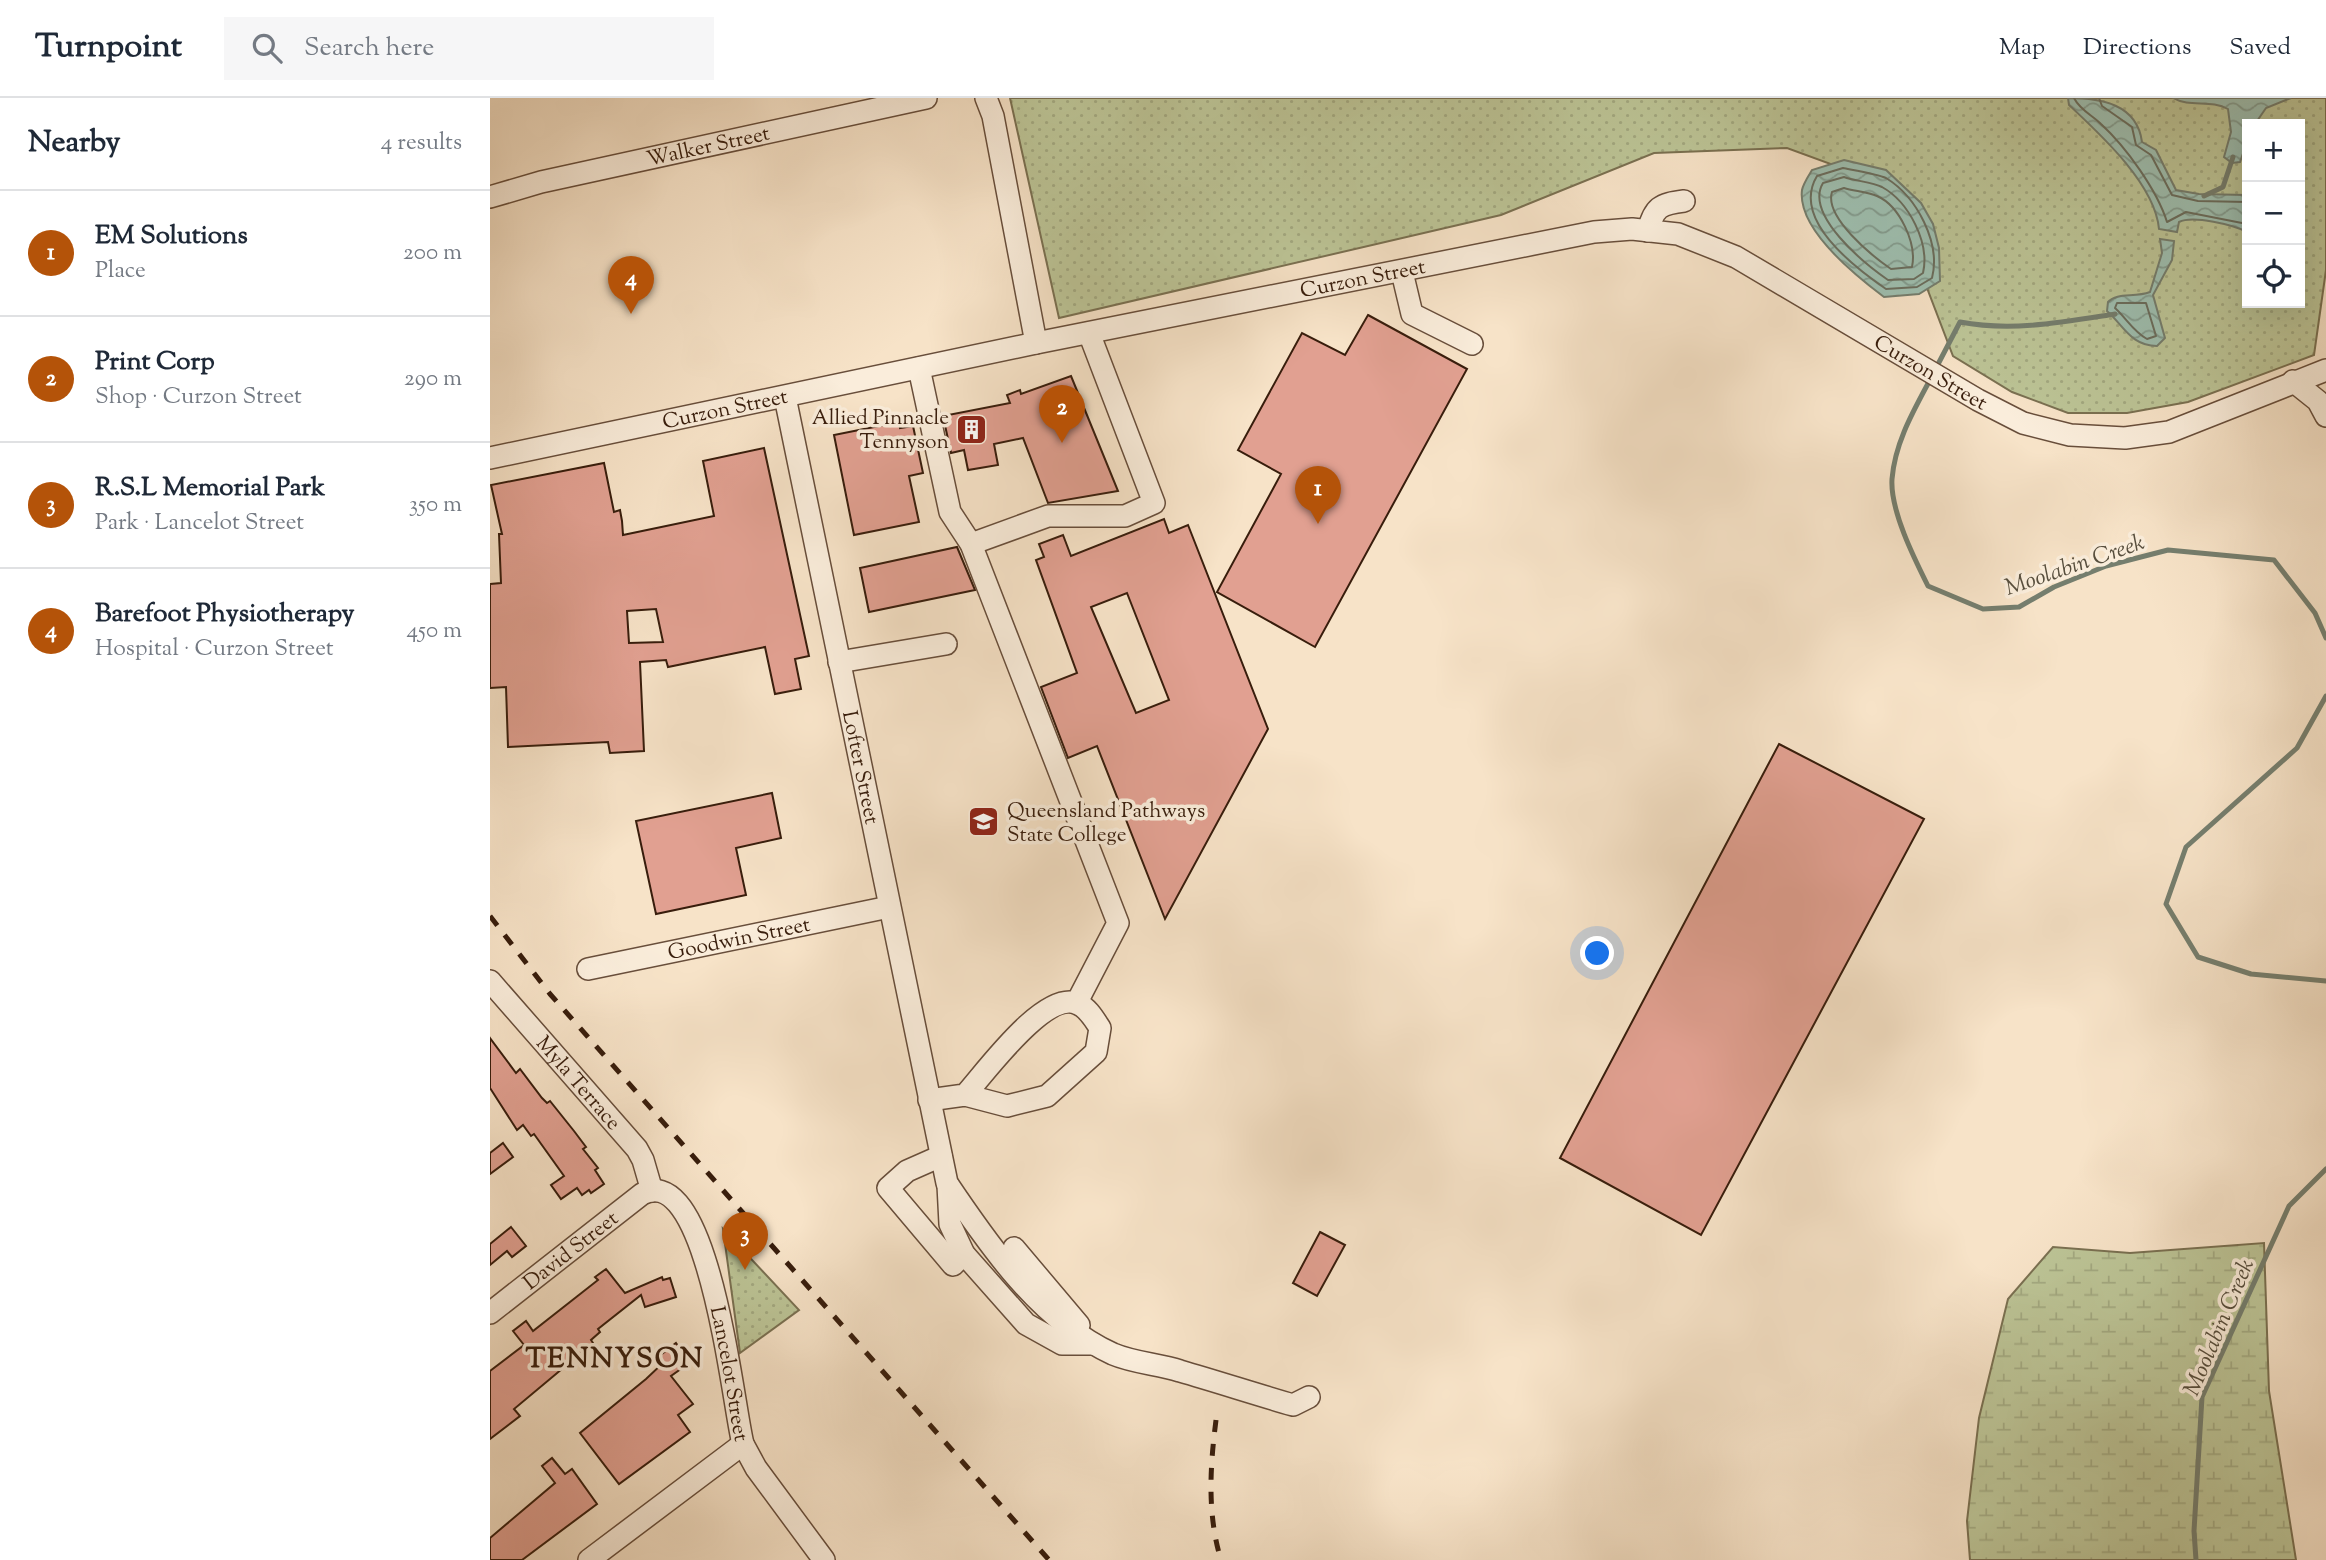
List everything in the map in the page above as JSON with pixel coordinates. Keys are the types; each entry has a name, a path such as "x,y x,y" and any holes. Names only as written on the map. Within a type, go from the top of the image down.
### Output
{"street":[{"name":"Walker Street","path":"490,197 541,182 926,98"},
{"path":"986,98 993,116 1036,343"},
{"path":"1648,231 1653,212 1662,204 1684,201"},
{"name":"Curzon Street","path":"490,458 1089,332 1594,232 1648,231 1678,234 1736,257 1917,365 2023,423 2070,435 2125,438 2169,432 2326,369"},
{"path":"1402,272 1412,314 1472,344"},
{"path":"971,544 1048,516 1125,516 1154,503 1089,332"},
{"path":"919,368 950,512 971,544 1118,923 1077,1002"},
{"path":"2293,381 2318,401 2326,416"},
{"name":"Lofter Street","path":"785,397 947,1183 950,1224 964,1254 1026,1324 1062,1344 1093,1344"},
{"path":"839,662 946,644"},
{"name":"Goodwin Street","path":"588,969 889,907"},
{"name":"Myla Terrace","path":"490,981 637,1149 652,1191"},
{"path":"929,1100 965,1095 1007,1106 1028,1103 1046,1096 1086,1063 1100,1040 1100,1028 1090,1012 1077,1002 1058,1003 1036,1015 965,1095"},
{"path":"939,1147 888,1188 953,1265 964,1254"},
{"path":"947,1183 971,1219 1048,1312 1093,1344 1116,1356 1293,1405 1309,1397"},
{"name":"David Street","path":"490,1312 636,1199 652,1191"},
{"name":"Lancelot Street","path":"652,1191 665,1192 676,1200 704,1252 743,1444 756,1468 824,1560"},
{"path":"592,1559 743,1444"}],"green space":[{"path":"1010,98 2326,98 2326,270 2314,355 2188,402 2127,413 2068,413 2012,392 1953,356 1914,254 1869,178 1787,148 1654,153 1501,215 1059,318"},
{"path":"723,1229 799,1310 740,1353"},
{"path":"2264,1243 2269,1391 2296,1560 1970,1560 1967,1521 1979,1418 2008,1299 2053,1247 2130,1253"}],"water":[{"path":"2068,98 2093,100 2125,111 2139,129 2142,142 2156,150 2176,190 2199,194 2242,195 2242,230 2203,220 2179,222 2177,232 2159,229 2148,195 2137,178 2110,145 2069,105"},
{"path":"2173,98 2291,98 2266,108 2258,119 2242,119 2242,156 2240,162 2232,163 2224,157 2231,132 2228,109 2215,104"},
{"path":"1844,160 1886,170 1921,203 1933,224 1939,248 1940,281 1919,294 1884,297 1844,264 1818,235 1803,205 1802,190 1812,170"},
{"path":"2160,239 2174,241 2172,260 2153,295 2165,338 2157,346 2134,339 2107,311 2108,302 2112,299 2150,292 2162,253"}],"building":[{"path":"1368,315 1467,369 1315,647 1217,592 1281,474 1238,450 1302,333 1345,355"},
{"path":"1071,376 1118,491 1048,503 1023,438 994,444 998,465 968,470 964,450 951,453 943,416 1010,403 1007,395 1020,390 1021,394"},
{"path":"899,422 900,428 913,426 923,473 909,476 919,522 854,535 834,435"},
{"path":"764,448 809,656 795,659 801,689 775,694 765,647 668,667 666,660 640,662 644,751 610,753 608,742 508,747 506,687 490,688 490,584 501,583 499,534 502,534 491,485 604,463 614,512 620,510 623,535 714,516 703,461","holes":["656,609 663,642 629,643 627,611"]},
{"path":"1164,519 1169,533 1188,525 1268,729 1165,919 1097,746 1068,758 1041,687 1077,673 1036,560 1044,557 1039,544 1063,535 1071,556","holes":["1127,593 1169,700 1136,713 1091,607"]},
{"path":"957,547 975,590 869,612 860,568"},
{"path":"1779,744 1924,819 1701,1235 1560,1158"},
{"path":"772,793 781,838 736,848 746,895 656,914 636,821"},
{"path":"490,1038 516,1073 520,1069 542,1098 547,1103 550,1101 574,1131 586,1147 583,1149 598,1168 595,1170 604,1184 591,1193 589,1190 582,1195 577,1188 561,1199 551,1185 564,1176 534,1134 531,1136 523,1125 517,1130 490,1088"},
{"path":"503,1143 513,1157 490,1174 490,1153"},
{"path":"511,1227 526,1246 512,1257 507,1251 490,1265 490,1244"},
{"path":"1320,1232 1345,1245 1317,1296 1293,1283"},
{"path":"606,1269 625,1293 662,1277 663,1280 670,1278 676,1297 645,1307 641,1295 598,1329 600,1332 591,1340 593,1343 514,1409 520,1416 490,1439 490,1371 524,1345 513,1331 526,1321 533,1331 598,1280 595,1277"},
{"path":"676,1343 684,1354 679,1358 685,1366 671,1376 693,1404 678,1415 690,1432 619,1484 580,1433 646,1379 663,1363 658,1357"},
{"path":"552,1458 565,1474 572,1469 597,1504 522,1560 490,1560 490,1538 555,1483 542,1466"}],"waterway":[{"name":"Moolabin Creek","path":"2204,196 2223,187 2233,157"},
{"name":"Moolabin Creek","path":"1935,370 1960,322 2018,326 2115,314"},
{"name":"Moolabin Creek","path":"1931,378 1901,439 1892,479 1899,519 1928,586 1983,609 2019,607 2054,587 2106,566 2168,550 2274,560 2315,613 2326,638"},
{"name":"Moolabin Creek","path":"2326,696 2297,748 2186,847 2166,904 2198,957 2251,974 2326,981"},
{"name":"Moolabin Creek","path":"2196,1560 2194,1531 2202,1397 2289,1206 2326,1169"}],"railway":[{"path":"490,916 550,994 1049,1560"},
{"path":"1216,1420 1211,1490 1213,1525 1221,1560"}],"place":[{"name":"Barefoot Physiotherapy","path":"631,314"},
{"name":"Allied Pinnacle Tennyson","path":"972,429"},
{"name":"Print Corp","path":"1062,443"},
{"name":"EM Solutions","path":"1318,524"},
{"name":"Queensland Pathways State College","path":"984,822"},
{"name":"R.S.L Memorial Park","path":"745,1270"}],"district":[{"name":"TENNYSON","path":"615,1357"}]}
